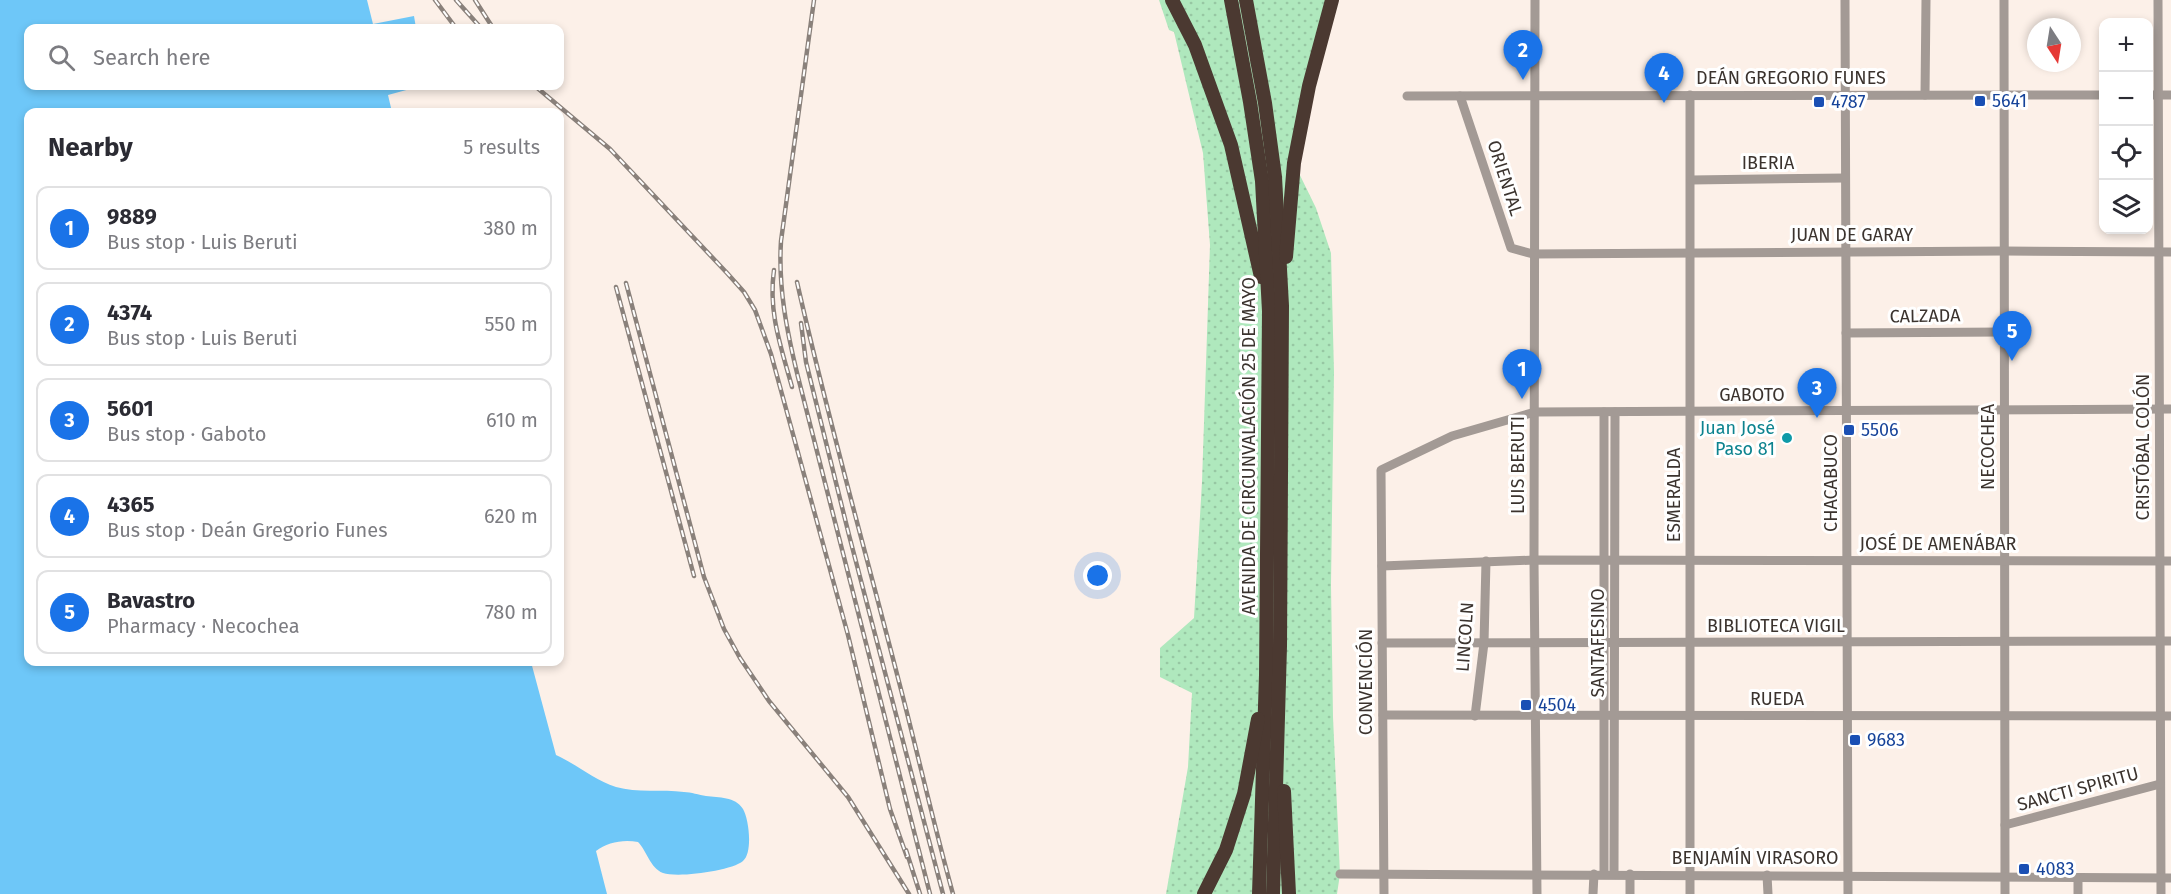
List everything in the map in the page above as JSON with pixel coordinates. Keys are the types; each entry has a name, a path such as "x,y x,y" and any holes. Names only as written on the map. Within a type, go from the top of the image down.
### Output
{"highway":[{"path":"1172,0 1195,45 1231,145 1276,308"},
{"name":"AVENIDA DE CIRCUNVALACIÓN 25 DE MAYO","path":"1231,0 1262,181 1276,308 1259,894"},
{"name":"AVENIDA DE CIRCUNVALACIÓN 25 DE MAYO","path":"1246,0 1265,103 1275,177 1278,702 1273,894"},
{"path":"1276,308 1294,163 1309,86 1332,0"},
{"path":"1204,894 1226,850 1244,794 1266,675"},
{"path":"1278,702 1289,894"}],"street":[{"name":"LUIS BERUTI","path":"1535,0 1533,254 1537,894"},
{"name":"CHACABUCO","path":"1845,0 1848,894"},
{"path":"1925,94 1926,0"},
{"name":"NECOCHEA","path":"2004,0 2005,894"},
{"name":"CRISTÓBAL COLÓN","path":"2158,0 2153,95 2159,252 2161,894"},
{"name":"DEÁN GREGORIO FUNES","path":"1407,96 2099,95"},
{"path":"2153,95 2171,95"},
{"name":"ORIENTAL","path":"1460,96 1510,248 1533,254"},
{"name":"ESMERALDA","path":"1690,96 1690,894"},
{"name":"IBERIA","path":"1690,180 1845,178"},
{"name":"JUAN DE GARAY","path":"1533,254 2171,252"},
{"name":"CALZADA","path":"1846,333 2004,332"},
{"name":"GABOTO","path":"1381,470 1452,436 1535,412 2171,409"},
{"name":"SANTAFESINO","path":"1604,412 1604,874"},
{"name":"SANTAFESINO","path":"1593,894 1604,874 1614,715 1615,412"},
{"name":"CONVENCIÓN","path":"1381,470 1384,894"},
{"name":"JOSÉ DE AMENÁBAR","path":"1382,566 1534,560 2171,561"},
{"name":"LINCOLN","path":"1475,716 1484,643 1486,561"},
{"name":"BIBLIOTECA VIGIL","path":"1382,643 2171,641"},
{"name":"RUEDA","path":"1383,716 2171,716"},
{"name":"SANCTI SPIRITU","path":"2005,825 2160,784"},
{"name":"BENJAMÍN VIRASORO","path":"1340,874 2171,878"},
{"path":"1630,874 1630,894"},
{"path":"1767,875 1768,894"},
{"path":"2078,878 2078,894"}],"green space":[{"path":"1159,0 1332,0 1294,163 1316,208 1331,253 1334,372 1331,585 1333,717 1340,874 1337,894 1166,894 1188,767 1192,693 1160,677 1160,648 1194,618 1202,482 1210,245 1203,153 1174,32 1169,30"}],"water":[{"path":"0,0 367,0 373,24 24,24 24,90 406,90 388,95 391,108 24,108 24,666 532,666 556,755 616,787 632,790 687,792 726,798 736,802 743,809 748,828 749,844 746,857 737,865 716,871 670,874 663,873 655,867 638,842 616,842 596,851 607,894 0,894"},
{"path":"414,16 415,24 373,24"}],"railway":[{"path":"435,0 453,24"},
{"path":"456,0 477,24"},
{"path":"475,0 490,24"},
{"path":"814,0 781,241 784,310 798,377 930,894"},
{"path":"540,90 561,108"},
{"path":"564,110 610,149 727,273 744,292 755,310 771,354 848,635 890,809 907,857"},
{"path":"774,270 774,315 792,387"},
{"path":"797,282 833,431 953,894"},
{"path":"626,283 704,577 724,629 740,658 769,701 848,797 909,894"},
{"path":"616,287 694,576"},
{"path":"801,323 806,362 849,535 943,894"},
{"path":"906,850 920,894"}],"place":[{"name":"4374","path":"1523,80"},
{"name":"5641","path":"1980,101"},
{"name":"4787","path":"1819,102"},
{"name":"4365","path":"1664,103"},
{"name":"Bavastro","path":"2012,361"},
{"name":"9889","path":"1522,399"},
{"name":"5601","path":"1817,418"},
{"name":"5506","path":"1849,430"},
{"name":"Juan José Paso 81","path":"1787,438"},
{"name":"4504","path":"1526,705"},
{"name":"9683","path":"1855,740"},
{"name":"4083","path":"2024,869"}]}
